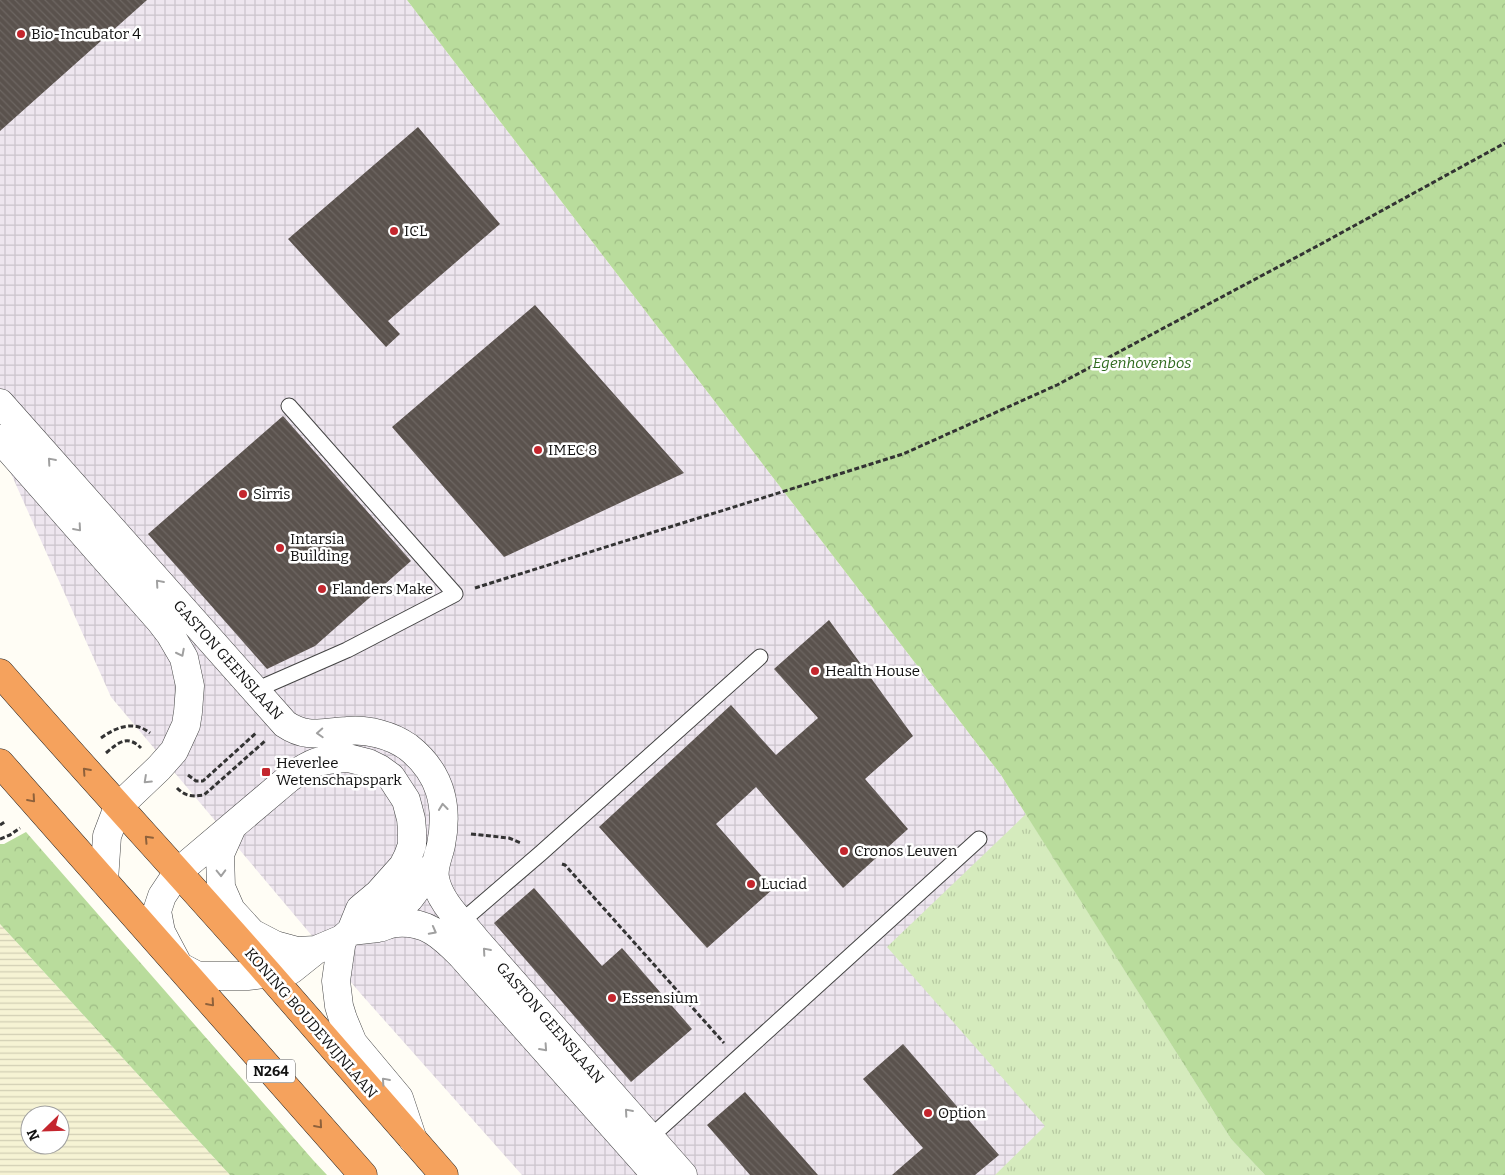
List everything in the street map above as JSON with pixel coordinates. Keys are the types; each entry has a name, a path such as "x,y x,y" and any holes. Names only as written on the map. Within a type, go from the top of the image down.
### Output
{"highway":[{"name":"KONING BOUDEWIJNLAAN","path":"0,673 444,1175"},
{"name":"N264","path":"0,763 363,1175"}],"street":[{"name":"GASTON GEENSLAAN","path":"0,403 280,720 290,727 307,734 347,730 366,731 388,737 407,747 423,761 436,780 444,804 444,831 434,876 444,900 643,1145 656,1175"},
{"name":"GASTON GEENSLAAN","path":"0,438 160,621 184,658 190,686 186,725 174,751 118,807 107,836 104,881"},
{"path":"179,966 161,932 157,911 162,896 178,872 306,766 315,762 348,758 368,763 391,777 406,800 411,819 412,845 403,866 378,894 360,909 347,935 336,981 339,1006 353,1043 399,1098 412,1140"},
{"path":"232,827 220,854 221,887 231,910 252,933 275,946 297,951 316,950"},
{"name":"GASTON GEENSLAAN","path":"380,927 409,899 436,863"},
{"name":"GASTON GEENSLAAN","path":"179,966 198,976 268,974 291,970 316,950 347,935 395,922 417,924 428,928 442,936 460,954 643,1145 684,1175"}],"lane":[{"path":"267,685 347,650 455,594 289,406"},
{"path":"461,922 760,657"},
{"path":"643,1145 979,839"}],"path":[{"path":"455,594 903,454 1057,385 1505,143"},
{"path":"101,738 119,728 130,726 140,728 152,734"},
{"path":"185,772 196,781 203,781 262,728"},
{"path":"174,784 184,794 204,795 271,736"},
{"path":"110,749 117,743 126,740 135,743 144,751"},
{"path":"0,825 6,821"},
{"path":"0,839 16,832"},
{"path":"470,833 510,838 565,865 738,1058"}],"shaded area":[{"path":"0,0 407,0 1001,775 1231,1139 1265,1175 522,1175 361,994 111,697 0,449"},
{"path":"0,924 230,1175 0,1175"}],"green space":[{"name":"Egenhovenbos","path":"407,0 1505,0 1505,1175 1265,1175 1231,1139 1001,775"},
{"path":"1026,814 1231,1139 1265,1175 995,1175 1045,1126 887,947"},
{"path":"26,832 327,1175 230,1175 0,924 0,844 4,844"}],"building":[{"path":"0,0 147,0 0,131"},
{"name":"ICL","path":"418,127 500,224 388,321 400,334 386,347 288,239"},
{"name":"IMEC 8","path":"535,305 684,473 504,557 392,427"},
{"name":"Intarsia Building","path":"283,416 411,561 315,646 267,669 148,534"},
{"path":"829,620 913,736 865,779 908,829 843,888 756,787 716,824 773,889 707,948 599,827 731,705 776,755 818,718 774,669"},
{"name":"Essensium","path":"534,888 602,966 622,948 692,1029 631,1082 494,923"},
{"name":"Option","path":"903,1044 999,1155 975,1175 892,1175 923,1148 863,1079"},
{"path":"745,1092 818,1175 750,1175 707,1125"}],"place":[{"name":"Bio-Incubator 4","path":"21,34"},
{"name":"ICL","path":"394,231"},
{"name":"IMEC 8","path":"538,450"},
{"name":"Sirris","path":"243,494"},
{"name":"Intarsia Building","path":"280,548"},
{"name":"Flanders Make","path":"322,589"},
{"name":"Health House","path":"815,671"},
{"name":"Heverlee Wetenschapspark","path":"266,772"},
{"name":"Cronos Leuven","path":"844,851"},
{"name":"Luciad","path":"751,884"},
{"name":"Essensium","path":"612,998"},
{"name":"Option","path":"928,1113"}]}
